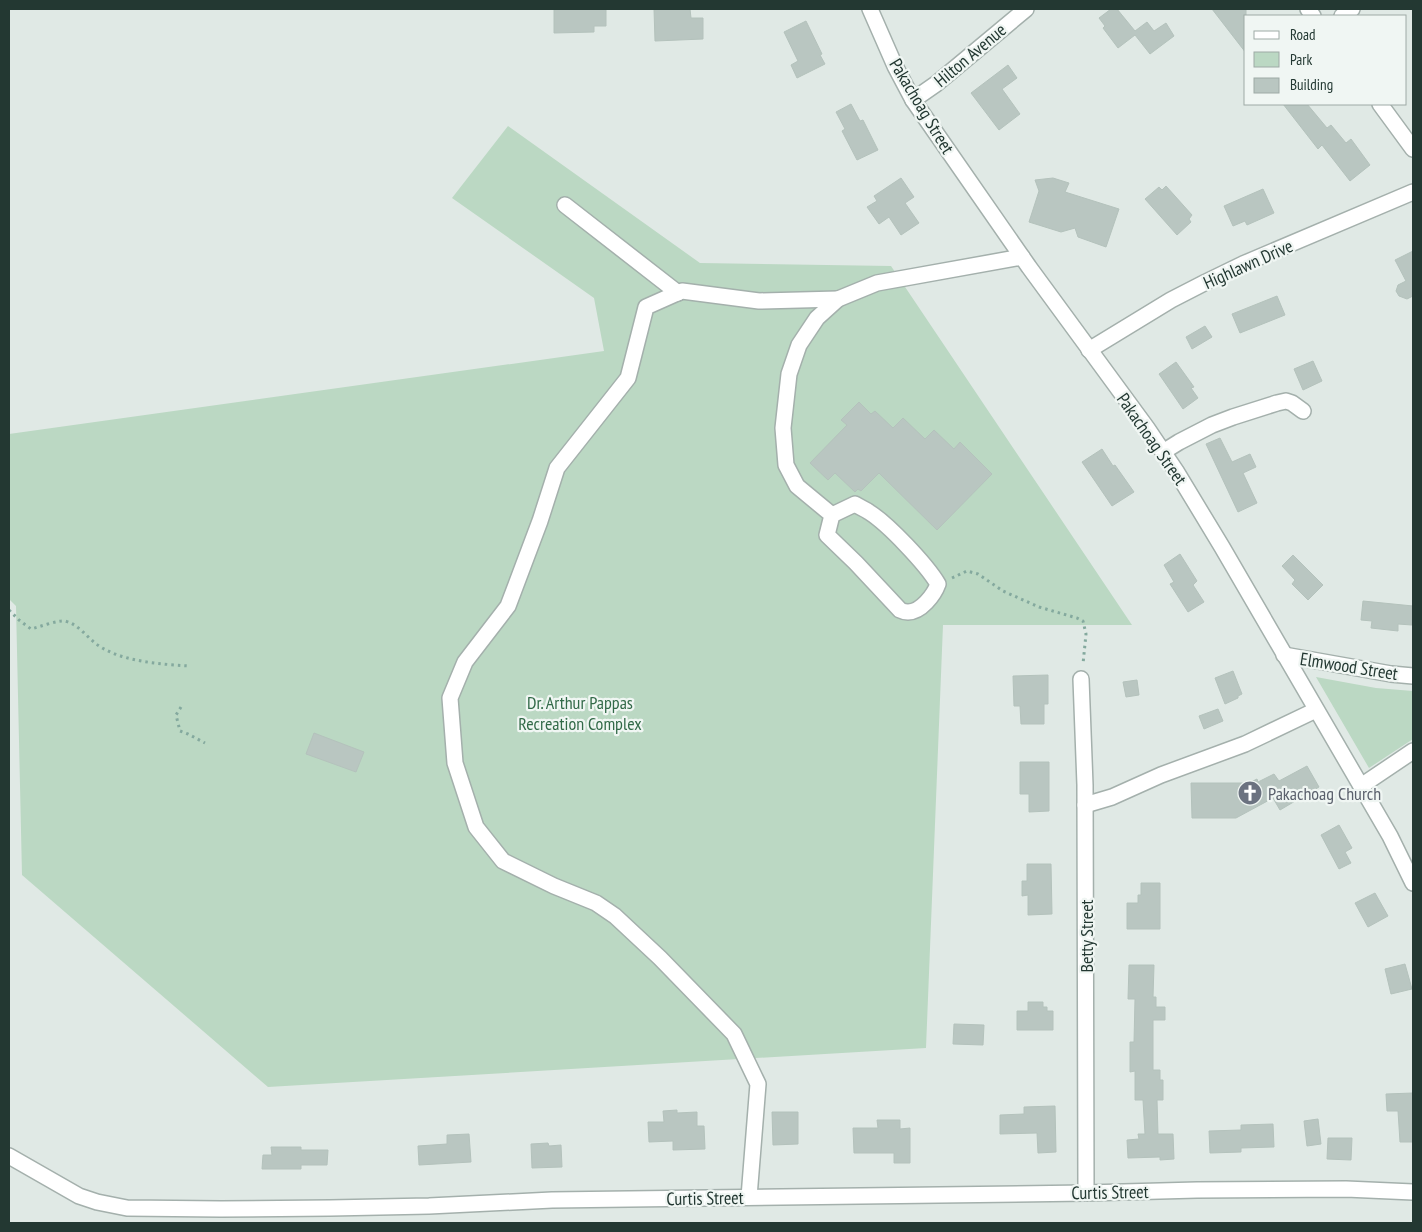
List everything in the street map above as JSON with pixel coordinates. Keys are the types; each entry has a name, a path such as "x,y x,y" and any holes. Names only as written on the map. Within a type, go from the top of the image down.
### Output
{"street":[{"name":"Pakachoag Street","path":"870,9 895,66 913,100 1022,257 1163,452 1222,547 1361,786 1390,836 1413,883"},
{"name":"Hilton Avenue","path":"913,100 936,84 1026,9"},
{"path":"1381,105 1413,149"},
{"name":"Highlawn Drive","path":"1089,350 1172,300 1206,282 1243,264 1413,192"},
{"path":"565,205 678,293"},
{"path":"832,515 797,486 786,465 783,428 789,374 799,344 817,318 838,299 877,282 1022,257"},
{"path":"749,1198 758,1084 734,1034 660,958 615,916 596,903 554,886 503,861 476,828 455,763 450,698 465,662 508,606 540,521 557,468 628,378 646,307 682,291 759,301 838,299"},
{"path":"1163,452 1212,425 1286,401 1292,403 1303,412"},
{"path":"855,504 870,512 894,533 932,573 938,584 936,590 918,610 908,612 900,610 856,562 827,535 832,515 855,504"},
{"name":"Elmwood Street","path":"1284,655 1391,674 1413,676"},
{"name":"Betty Street","path":"1081,679 1086,805 1086,1193"},
{"path":"1086,805 1112,797 1161,775 1245,744 1316,710"},
{"path":"1361,786 1413,751"},
{"name":"Curtis Street","path":"9,1156 79,1196 127,1208 188,1216 330,1208 429,1206 552,1200 1197,1190 1336,1189 1413,1192"}],"path":[{"path":"938,584 967,571 978,574 1003,591 1039,607 1083,621 1086,634 1081,679"},
{"path":"9,610 31,628 63,621 76,626 99,646 127,658 158,664 188,666"},
{"path":"181,707 176,715 180,731 205,743"}],"green space":[{"name":"Dr. Arthur Pappas Recreation Complex","path":"508,126 700,263 891,266 1132,625 943,625 926,1048 268,1087 22,875 16,606 9,599 9,434 604,351 594,298 452,198"},
{"path":"1316,677 1376,688 1413,691 1413,739 1369,768"}],"building":[{"path":"554,9 606,9 606,26 594,26 594,32 554,33"},
{"path":"654,9 690,9 691,18 703,18 703,39 655,41"},
{"path":"1111,9 1117,9 1135,31 1147,22 1154,31 1166,23 1174,36 1150,54 1135,35 1118,48 1103,28 1105,26 1099,18"},
{"path":"1212,9 1246,9 1246,15 1244,15 1244,50"},
{"path":"806,21 825,64 797,78 791,65 798,61 784,32"},
{"path":"1008,65 1017,78 1002,89 1020,114 999,130 971,93"},
{"path":"851,104 860,121 863,120 878,150 857,160 842,131 845,129 836,112"},
{"path":"1284,105 1308,105 1327,128 1331,125 1346,143 1351,139 1370,165 1350,181 1322,145 1318,149"},
{"path":"901,178 914,197 905,203 919,223 901,235 889,217 879,224 867,207 877,201 874,196"},
{"path":"1053,178 1069,183 1065,192 1119,209 1106,247 1078,237 1075,228 1061,232 1029,222 1039,191 1035,180"},
{"path":"1166,186 1192,215 1189,219 1191,222 1177,235 1145,199 1159,187 1162,190"},
{"path":"1263,189 1274,213 1247,225 1245,221 1233,226 1224,206"},
{"path":"1413,251 1413,296 1407,299 1399,296 1396,291 1398,285 1406,281 1395,260"},
{"path":"1277,296 1285,315 1240,333 1232,314"},
{"path":"1205,326 1212,337 1192,349 1186,337"},
{"path":"1313,361 1322,381 1303,390 1294,369"},
{"path":"1176,362 1194,387 1191,388 1198,398 1183,409 1159,374"},
{"path":"859,402 871,414 875,411 893,428 903,418 925,439 934,430 954,449 960,442 992,474 937,530 879,473 861,491 858,489 855,492 835,473 828,480 810,463 847,425 841,420"},
{"path":"1220,438 1232,462 1250,454 1256,467 1243,473 1257,503 1238,512 1206,444"},
{"path":"1102,449 1134,492 1112,506 1082,462"},
{"path":"1180,554 1197,581 1193,585 1204,602 1188,612 1170,584 1174,582 1164,565"},
{"path":"1293,555 1323,585 1308,600 1292,584 1295,580 1282,566"},
{"path":"1363,601 1413,606 1412,625 1398,624 1398,631 1371,628 1372,621 1361,620"},
{"path":"1233,671 1242,694 1225,704 1215,678"},
{"path":"1048,675 1048,704 1044,704 1044,724 1021,724 1020,706 1014,706 1013,676"},
{"path":"1137,680 1139,695 1126,697 1123,682"},
{"path":"1218,709 1223,721 1204,729 1199,716"},
{"path":"314,733 364,752 356,772 306,754"},
{"path":"1020,762 1049,762 1049,811 1029,812 1029,794 1020,794"},
{"name":"Pakachoag Church","path":"1307,766 1319,787 1280,810 1273,798 1236,818 1192,818 1191,783 1249,783 1257,779 1258,782 1274,774 1279,781"},
{"path":"1339,825 1352,848 1345,852 1351,863 1339,869 1321,835"},
{"path":"1027,864 1051,864 1052,914 1028,915 1028,895 1022,896 1022,881 1027,881"},
{"path":"1141,883 1160,883 1160,929 1127,929 1127,903 1138,903 1138,895 1141,895"},
{"path":"1375,893 1388,916 1368,927 1355,903"},
{"path":"1405,964 1412,989 1391,994 1385,969"},
{"path":"1129,965 1154,965 1153,997 1156,997 1156,1007 1165,1007 1165,1020 1153,1020 1153,1070 1160,1070 1160,1080 1163,1080 1163,1100 1157,1100 1158,1134 1173,1134 1174,1159 1160,1160 1160,1157 1128,1158 1127,1140 1139,1139 1138,1134 1145,1134 1143,1100 1135,1100 1135,1071 1130,1072 1130,1042 1134,1042 1135,999 1128,999"},
{"path":"1028,1002 1043,1002 1043,1007 1047,1007 1047,1011 1053,1011 1053,1030 1017,1030 1017,1011 1028,1011"},
{"path":"954,1024 984,1025 983,1045 953,1044"},
{"path":"1413,1093 1413,1142 1400,1142 1398,1111 1387,1111 1386,1094"},
{"path":"1055,1106 1056,1152 1038,1153 1037,1133 1000,1134 1000,1115 1024,1114 1024,1107"},
{"path":"677,1110 677,1113 697,1112 697,1126 704,1126 705,1149 673,1150 673,1141 649,1142 648,1122 664,1122 663,1111"},
{"path":"772,1112 798,1112 798,1144 773,1145"},
{"path":"1318,1119 1321,1144 1307,1146 1304,1121"},
{"path":"877,1120 900,1120 900,1129 910,1128 910,1163 894,1163 894,1153 854,1153 853,1128 878,1128"},
{"path":"1273,1124 1274,1147 1241,1148 1241,1152 1210,1153 1209,1131 1241,1130 1241,1125"},
{"path":"469,1134 471,1162 419,1165 418,1146 447,1144 447,1135"},
{"path":"1328,1138 1352,1138 1351,1160 1327,1159"},
{"path":"548,1143 549,1146 561,1145 562,1167 532,1168 531,1144"},
{"path":"271,1147 301,1147 301,1150 328,1150 327,1165 301,1165 301,1169 262,1169 263,1155 272,1155"}],"place":[{"name":"Pakachoag Church","path":"1250,793"}]}
